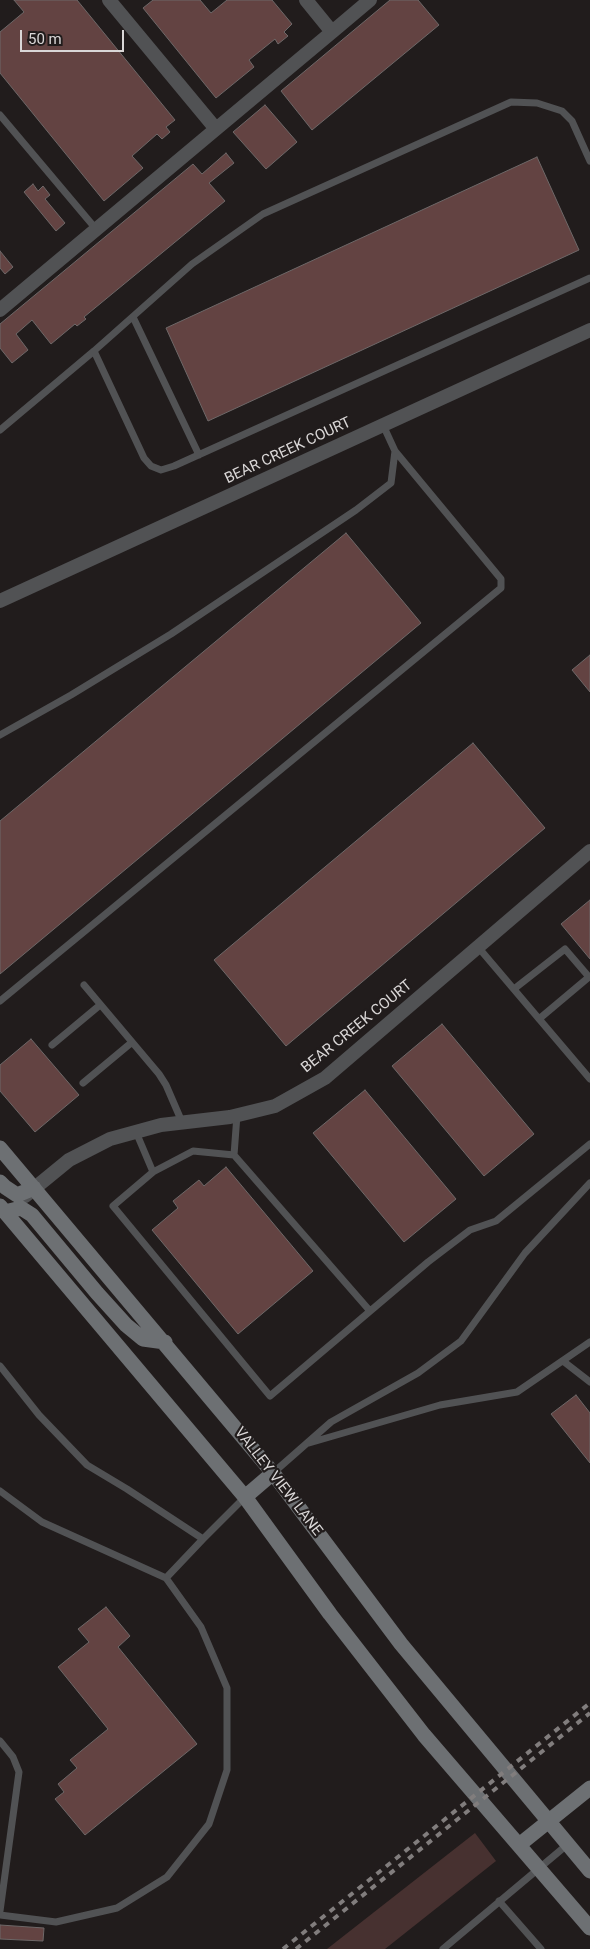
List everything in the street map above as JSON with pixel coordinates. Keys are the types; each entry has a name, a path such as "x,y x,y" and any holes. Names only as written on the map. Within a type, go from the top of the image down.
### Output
{"main road":[{"name":"VALLEY VIEW LANE","path":"0,1148 165,1342 273,1473 401,1644 590,1870"},
{"path":"0,1182 17,1195 34,1188"},
{"path":"2,1211 21,1208 32,1215 126,1325 143,1339 165,1342"},
{"path":"2,1211 245,1497 391,1694 480,1802 590,1928"},
{"path":"245,1497 273,1473"},
{"path":"519,1845 590,1788"}],"street":[{"path":"110,0 216,130"},
{"path":"306,0 332,32"},
{"path":"0,310 370,0"},
{"name":"BEAR CREEK COURT","path":"0,601 590,330"},
{"name":"BEAR CREEK COURT","path":"2,1211 69,1160 110,1139 161,1124 237,1115 275,1106 326,1078 590,851"}],"lane":[{"path":"0,430 94,351 192,264 263,214 511,102 537,103 562,111 572,120 590,161"},
{"path":"0,115 96,229"},
{"path":"94,351 144,458 151,466 161,470 200,455 590,278"},
{"path":"132,317 200,455"},
{"path":"0,1001 501,588 501,579 395,451 383,425"},
{"path":"0,735 71,695 170,634 356,510 391,483 395,451"},
{"path":"478,947 590,1079"},
{"path":"514,990 565,949 589,977 539,1019"},
{"path":"84,985 166,1085 182,1122"},
{"path":"52,1045 100,1005"},
{"path":"83,1083 132,1043"},
{"path":"234,1155 237,1115"},
{"path":"136,1131 153,1172"},
{"path":"370,1311 234,1155 193,1151 153,1172 113,1206 270,1396 428,1262 470,1230 496,1221 590,1144"},
{"path":"273,1473 331,1422 418,1372 461,1340 525,1253 590,1183"},
{"path":"304,1444 440,1404 517,1392 590,1342"},
{"path":"563,1361 590,1382"},
{"path":"1,1370 39,1416 87,1465 127,1488 203,1539"},
{"path":"0,1491 42,1522 166,1578 201,1627 226,1688 228,1770 209,1824 166,1877 117,1908 56,1922 0,1913 19,1772 13,1757 0,1741"},
{"path":"166,1578 245,1497"},
{"path":"446,1948 568,1844"},
{"path":"499,1901 540,1949"}],"shaded area":[{"path":"475,1833 496,1861 385,1949 327,1949"}],"building":[{"path":"14,0 77,0 175,120 166,127 170,132 162,139 157,134 132,156 143,168 104,201 0,73 0,32 24,12"},
{"path":"153,0 200,0 211,13 227,0 272,0 292,24 284,32 288,36 278,44 275,39 249,60 254,67 216,98 143,8"},
{"path":"390,0 418,0 439,25 312,130 281,91"},
{"path":"265,105 297,142 266,169 233,132"},
{"path":"226,153 234,163 209,183 225,201 84,317 86,319 77,326 75,324 51,344 32,320 16,334 28,350 12,363 0,348 0,324 193,164 202,174"},
{"path":"537,157 579,250 208,421 166,328"},
{"path":"33,184 38,191 43,186 50,195 45,199 65,223 56,231 24,192"},
{"path":"0,251 13,267 5,274 0,268"},
{"path":"346,533 421,623 0,974 0,821"},
{"path":"590,655 590,692 572,670"},
{"path":"473,743 545,828 286,1046 214,960"},
{"path":"590,900 590,959 561,924"},
{"path":"442,1024 534,1134 484,1176 392,1066"},
{"path":"31,1039 79,1095 35,1132 0,1091 0,1065"},
{"path":"365,1090 456,1199 404,1242 313,1133"},
{"path":"226,1167 313,1271 238,1334 152,1230 178,1208 173,1201 199,1180 204,1186"},
{"path":"576,1395 590,1413 590,1463 551,1414"},
{"path":"106,1607 130,1636 118,1647 197,1744 85,1835 55,1799 64,1792 58,1784 77,1768 70,1760 108,1729 58,1667 89,1642 78,1629"},
{"path":"0,1925 44,1928 43,1941 0,1939"}],"railway":[{"path":"283,1949 590,1703"},
{"path":"296,1949 590,1713"}]}
